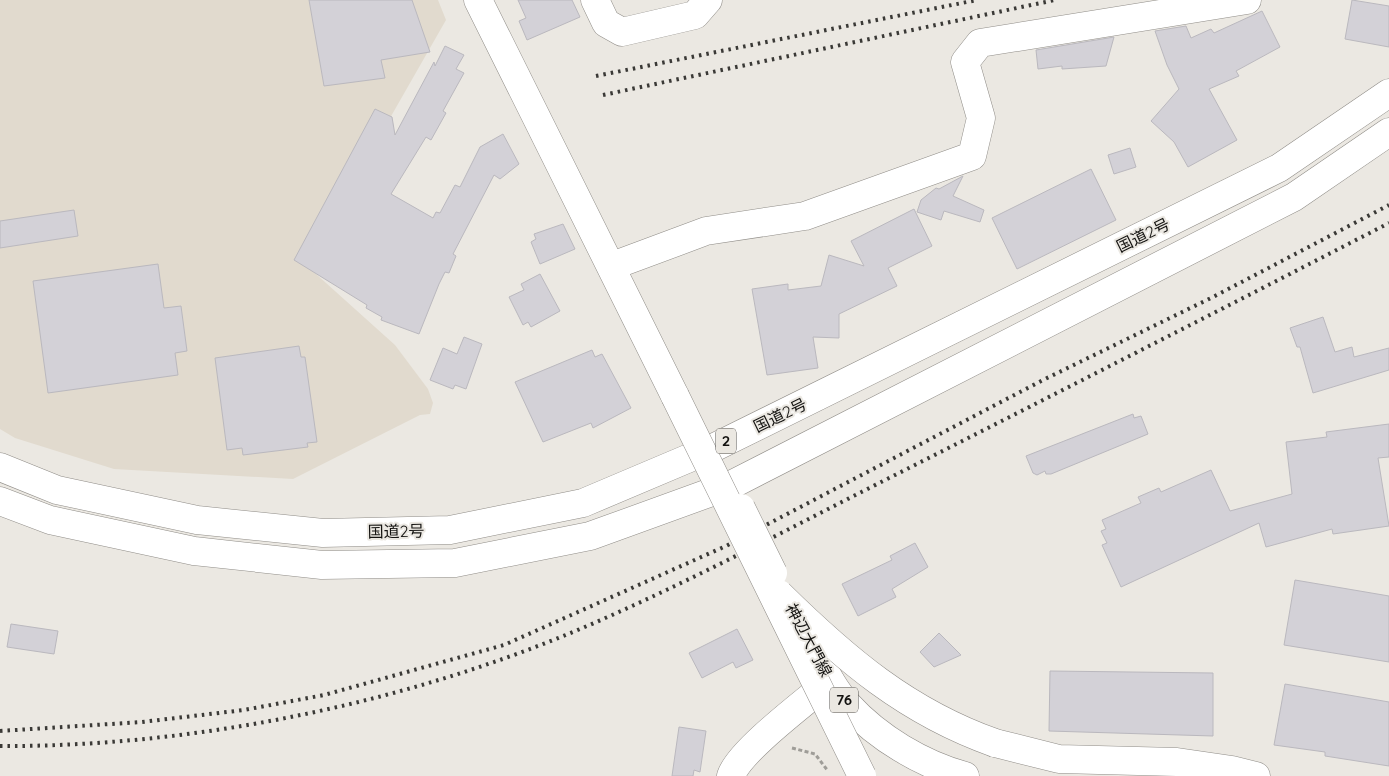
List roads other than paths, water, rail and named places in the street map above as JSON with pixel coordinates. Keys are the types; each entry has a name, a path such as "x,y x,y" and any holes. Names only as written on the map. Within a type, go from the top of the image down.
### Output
{"main road":[{"path":"478,0 675,396 778,594 852,663 890,691 961,731 995,743 1059,758 1177,762 1232,770 1256,776"},
{"path":"595,0 606,23 622,32 695,15 708,0"},
{"path":"612,266 706,231 806,216 972,156 981,118 965,62 980,43 1246,0"},
{"name":"国道2号","path":"0,467 58,490 196,520 323,532 450,530 583,503 713,448 1279,168 1389,93"},
{"name":"国道2号","path":"0,500 50,520 194,551 322,565 445,563 590,536 736,496 1294,197 1389,132"},
{"name":"神辺大門線","path":"713,448 736,496 767,574 830,681 848,705 896,745 925,760 965,776"},
{"path":"767,574 862,776"},
{"path":"731,776 734,767 764,738 830,681"}],"railway":[{"path":"596,76 977,0"},
{"path":"603,95 1055,0"},
{"path":"0,731 142,722 244,710 324,695 504,645 726,546 1043,380 1213,297 1389,205"},
{"path":"0,746 145,739 219,730 292,717 365,700 436,681 506,658 615,614 699,574 1389,223"}]}
